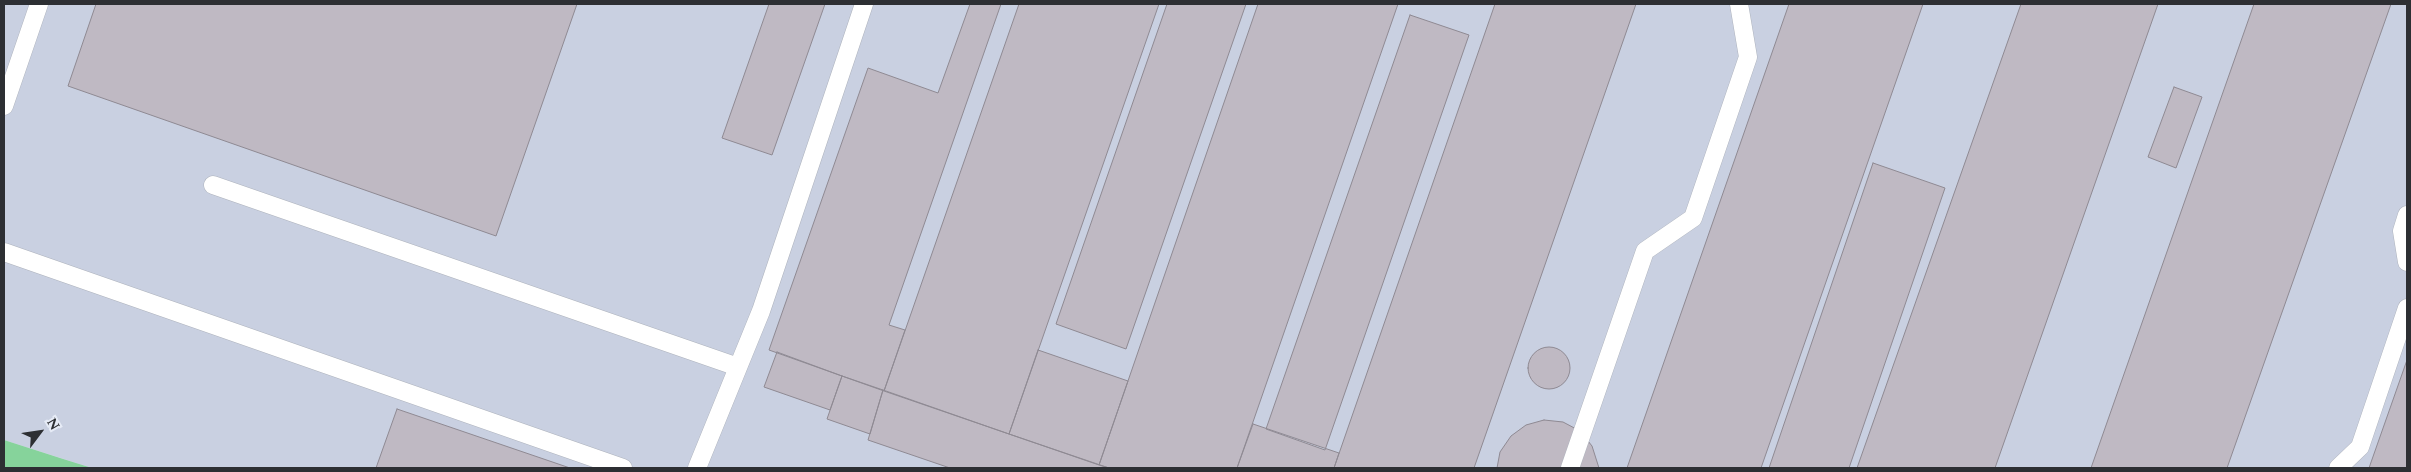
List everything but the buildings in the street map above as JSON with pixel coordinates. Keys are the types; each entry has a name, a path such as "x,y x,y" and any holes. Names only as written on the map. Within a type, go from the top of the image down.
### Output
{"lane":[{"path":"4,106 39,4"},
{"path":"697,468 761,311 864,4"},
{"path":"1570,468 1645,252 1693,218 1748,57 1739,4"},
{"path":"213,185 738,367"},
{"path":"2407,214 2402,231 2407,262"},
{"path":"4,252 623,468"},
{"path":"2338,468 2360,447 2407,308"}],"shaded area":[{"path":"4,4 2407,4 2407,468 92,468 4,440"}],"green space":[{"path":"4,440 60,458 92,468 4,468"}]}
